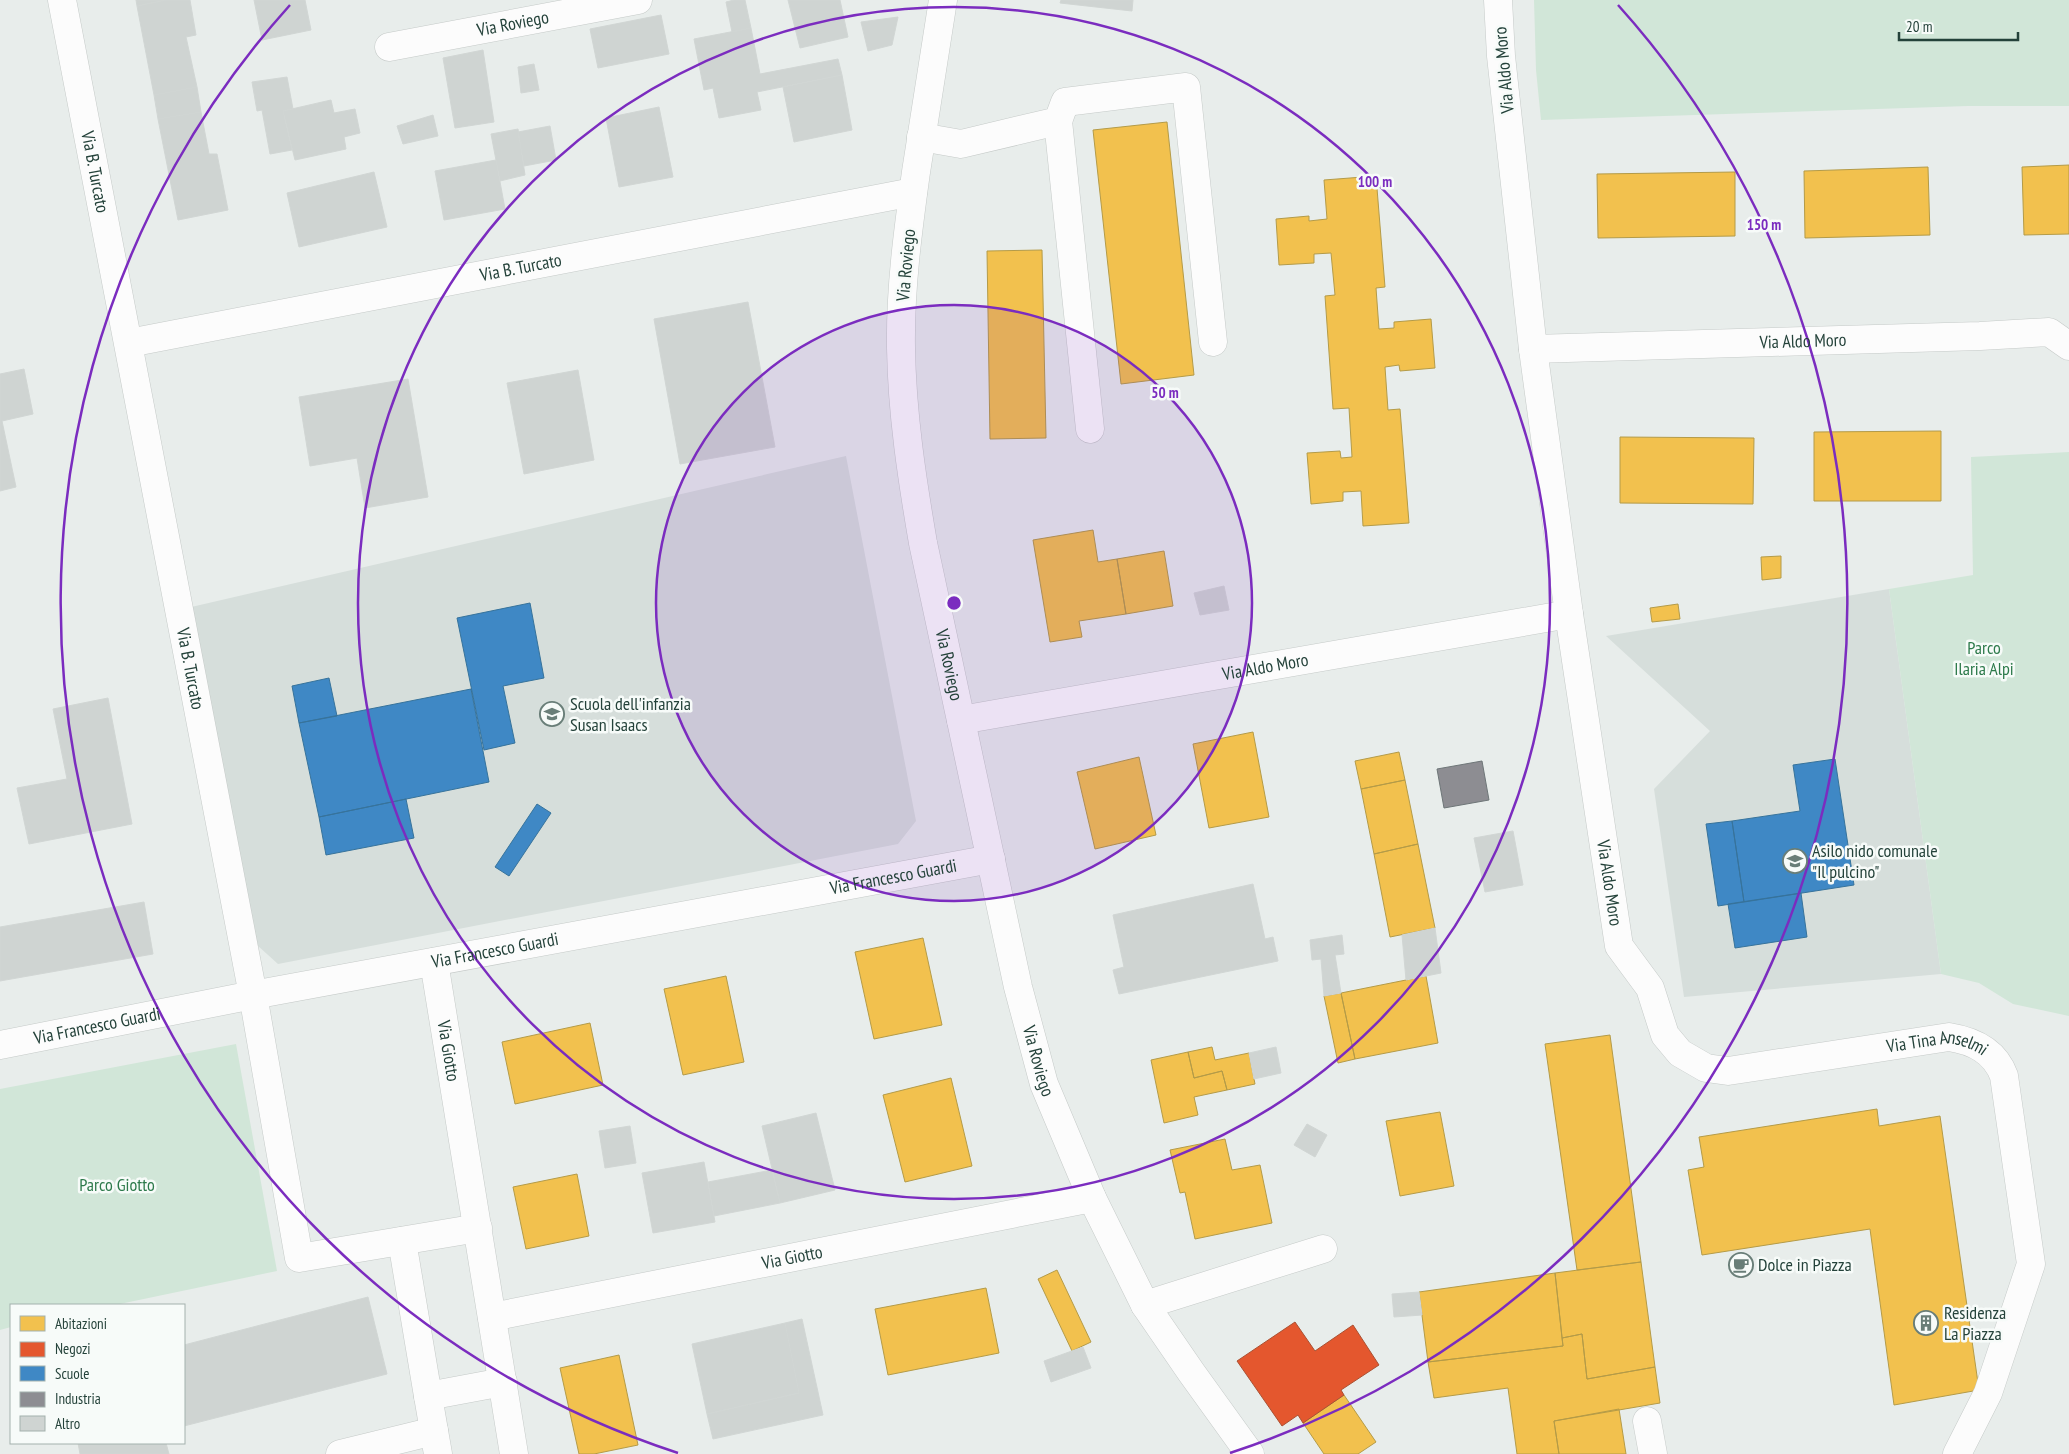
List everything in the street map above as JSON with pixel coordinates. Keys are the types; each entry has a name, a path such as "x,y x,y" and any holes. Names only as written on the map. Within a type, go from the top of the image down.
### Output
{"street":[{"name":"Via B. Turcato","path":"62,0 252,995 299,1258 402,1241"},
{"name":"Via Roviego","path":"389,47 638,0"},
{"name":"Via Roviego","path":"943,0 913,192 904,266 901,330 905,414 912,480 923,544 1018,987 1044,1084 1092,1198 1145,1305 1190,1372 1250,1454"},
{"name":"Via Aldo Moro","path":"1498,0 1501,56 1533,349 1569,614 1619,946"},
{"path":"1090,429 1058,121 1065,102 1186,87 1213,342"},
{"path":"921,137 961,144 1058,121"},
{"name":"Via B. Turcato","path":"129,343 913,192"},
{"name":"Via Aldo Moro","path":"1533,349 1970,337 2049,332 2069,346"},
{"name":"Via Aldo Moro","path":"961,720 1569,614"},
{"name":"Via Francesco Guardi","path":"0,1045 252,995 990,859"},
{"name":"Via Tina Anselmi","path":"1619,946 1650,988 1665,1035 1680,1053 1706,1068 1728,1071 1949,1037 1967,1040 1983,1047 2000,1063 2004,1076 2031,1264 1988,1393 1957,1454"},
{"name":"Via Giotto","path":"434,962 514,1454"},
{"name":"Via Giotto","path":"492,1317 1092,1198"},
{"path":"340,1454 436,1443 402,1241 478,1228"},
{"path":"1145,1305 1323,1250"},
{"path":"428,1396 503,1382"},
{"path":"1646,1421 1654,1454"}],"shaded area":[{"name":"Scuola dell'infanzia Susan Isaacs","path":"846,456 916,821 898,844 278,964 257,945 187,608"},
{"name":"Asilo nido comunale \"Il pulcino\"","path":"1889,589 1941,974 1684,997 1654,789 1710,731 1606,636"}],"green space":[{"path":"1534,0 2069,0 2069,106 1968,106 1541,120 1536,70"},
{"name":"Parco Ilaria Alpi","path":"2069,452 2069,1016 2013,1004 1979,983 1941,974 1889,589 1973,575 1971,457"},
{"name":"Parco Giotto","path":"236,1044 277,1271 120,1304 10,1304 10,1327 0,1330 0,1089"}],"building: Abitazioni":[{"path":"1167,122 1194,375 1121,384 1093,130"},
{"path":"2069,165 2069,234 2024,235 2022,167"},
{"path":"1928,167 1930,235 1805,238 1804,171"},
{"path":"1735,172 1735,236 1598,238 1597,174"},
{"path":"1376,176 1385,287 1376,288 1379,329 1394,328 1394,322 1431,319 1435,368 1400,371 1399,365 1385,367 1388,410 1400,409 1409,523 1363,526 1361,491 1343,492 1343,501 1311,504 1307,453 1340,451 1341,458 1352,457 1349,408 1333,409 1325,296 1335,295 1331,253 1314,254 1314,263 1279,265 1276,219 1309,216 1309,221 1327,219 1324,180"},
{"path":"1042,250 1046,438 990,439 987,251"},
{"path":"1941,431 1941,501 1814,501 1814,432"},
{"path":"1620,437 1754,438 1753,504 1620,503"},
{"path":"1093,530 1098,562 1117,559 1126,614 1079,621 1082,637 1050,642 1033,540"},
{"path":"1164,551 1173,606 1126,614 1117,559"},
{"path":"1781,556 1781,578 1762,580 1761,557"},
{"path":"1678,604 1680,619 1652,622 1650,608"},
{"path":"1253,732 1269,817 1209,828 1193,744"},
{"path":"1399,752 1405,780 1361,789 1355,761"},
{"path":"1139,757 1156,835 1095,849 1077,772"},
{"path":"1405,780 1418,844 1374,854 1361,789"},
{"path":"1418,844 1435,928 1390,937 1374,854"},
{"path":"923,938 942,1025 874,1039 855,952"},
{"path":"726,976 744,1062 683,1075 664,989"},
{"path":"1426,976 1438,1043 1355,1059 1341,993"},
{"path":"1341,993 1355,1059 1338,1063 1324,996"},
{"path":"590,1023 603,1085 515,1104 502,1042"},
{"path":"1610,1035 1641,1262 1577,1270 1545,1044"},
{"path":"1212,1047 1215,1060 1249,1053 1255,1084 1227,1090 1222,1071 1194,1078 1188,1052"},
{"path":"1188,1052 1194,1078 1222,1071 1227,1090 1194,1097 1198,1115 1164,1123 1151,1060"},
{"path":"951,1078 972,1166 905,1182 883,1095"},
{"name":"Residenza La Piazza","path":"1877,1109 1879,1126 1940,1116 1979,1390 1894,1405 1870,1229 1702,1255 1688,1170 1704,1167 1699,1137"},
{"path":"1440,1112 1454,1186 1400,1196 1386,1121"},
{"path":"1225,1139 1232,1170 1260,1165 1272,1223 1195,1239 1185,1192 1180,1193 1170,1150"},
{"path":"577,1174 589,1236 526,1249 513,1187"},
{"path":"1641,1262 1655,1367 1587,1379 1582,1334 1562,1338 1555,1273"},
{"path":"1057,1270 1091,1342 1072,1351 1038,1279"},
{"path":"1555,1273 1563,1346 1428,1362 1419,1292"},
{"path":"986,1288 999,1353 888,1375 875,1309"},
{"path":"1582,1334 1587,1379 1655,1367 1660,1403 1554,1421 1559,1454 1517,1454 1508,1388 1434,1398 1428,1362 1563,1346 1562,1338"},
{"path":"619,1355 638,1445 594,1454 579,1454 560,1368"},
{"path":"1344,1395 1376,1442 1358,1454 1324,1454 1303,1423"},
{"path":"1619,1409 1626,1454 1559,1454 1554,1421"}],"building: Negozi":[{"path":"1295,1322 1315,1351 1353,1325 1379,1365 1341,1390 1344,1395 1303,1423 1298,1415 1282,1426 1237,1361"}],"building: Scuole":[{"path":"530,603 544,678 503,686 515,743 484,750 457,618"},
{"path":"329,678 337,716 299,723 292,686"},
{"path":"471,689 489,782 319,817 299,723"},
{"path":"1835,759 1854,885 1744,902 1732,821 1800,811 1793,765"},
{"path":"406,799 414,838 326,855 319,817"},
{"path":"537,804 551,813 509,876 495,867"},
{"path":"1732,821 1744,902 1718,906 1706,824"},
{"path":"1801,893 1807,937 1735,948 1728,904"}],"building: Industria":[{"path":"1482,761 1489,800 1444,808 1437,769"}],"building: Altro":[{"path":"136,0 166,0 137,6"},
{"path":"166,0 190,0 196,35 186,37 197,87 154,95 137,6"},
{"path":"254,0 305,0 311,30 262,40"},
{"path":"745,0 751,28 732,32 726,2"},
{"path":"788,0 840,0 848,37 800,48"},
{"path":"1061,0 1133,0 1132,11 1060,3"},
{"path":"661,15 669,54 598,68 590,29"},
{"path":"898,17 892,45 868,51 861,22"},
{"path":"751,28 760,74 838,59 842,75 757,92 761,110 719,118 713,88 704,90 694,39"},
{"path":"483,50 494,122 455,128 443,58"},
{"path":"534,64 539,90 521,93 518,67"},
{"path":"842,75 852,130 794,142 783,87"},
{"path":"287,77 293,109 283,111 292,150 270,154 262,110 257,111 252,82"},
{"path":"197,87 201,112 158,119 154,95"},
{"path":"331,100 334,113 355,109 360,133 344,137 346,149 295,160 283,111"},
{"path":"659,107 673,177 619,187 606,118"},
{"path":"201,112 209,154 217,154 228,210 178,220 158,119"},
{"path":"433,115 438,136 403,144 397,126"},
{"path":"550,126 556,160 524,166 518,132"},
{"path":"518,129 525,175 500,181 491,134"},
{"path":"496,160 505,209 444,220 435,171"},
{"path":"374,172 387,227 299,247 287,193"},
{"path":"748,302 775,447 680,464 654,319"},
{"path":"24,369 33,414 2,421 16,487 0,491 0,374"},
{"path":"578,370 594,460 524,474 507,383"},
{"path":"408,379 428,497 365,508 357,458 310,466 299,397"},
{"path":"1224,586 1229,610 1200,615 1194,593"},
{"path":"108,698 132,824 29,844 17,788 67,779 53,709"},
{"path":"1513,831 1523,885 1485,892 1474,838"},
{"path":"1253,884 1265,939 1273,937 1278,961 1119,994 1113,970 1124,967 1113,915"},
{"path":"144,902 153,954 0,981 0,927"},
{"path":"1435,928 1441,973 1406,980 1402,935"},
{"path":"1342,935 1344,954 1335,955 1341,993 1324,996 1321,959 1312,960 1310,940"},
{"path":"1276,1047 1281,1073 1254,1079 1249,1053"},
{"path":"816,1113 835,1190 780,1203 762,1126"},
{"path":"1307,1124 1327,1135 1315,1157 1294,1145"},
{"path":"630,1126 636,1163 605,1168 599,1131"},
{"path":"704,1162 715,1222 653,1233 642,1173"},
{"path":"772,1170 780,1203 714,1216 708,1182"},
{"path":"1419,1292 1422,1315 1394,1317 1392,1294"},
{"path":"368,1297 387,1374 185,1426 185,1345"},
{"path":"802,1319 823,1415 713,1439 707,1414 799,1393 785,1323"},
{"path":"785,1323 799,1393 707,1414 692,1344"},
{"path":"1083,1347 1091,1368 1051,1382 1044,1361"},
{"path":"78,1444 166,1444 169,1454 80,1454"}],"place":[{"name":"Scuola dell'infanzia Susan Isaacs","path":"552,714"},
{"name":"Asilo nido comunale \"Il pulcino\"","path":"1795,861"},
{"name":"Dolce in Piazza","path":"1741,1265"},
{"name":"Residenza La Piazza","path":"1926,1323"}]}
